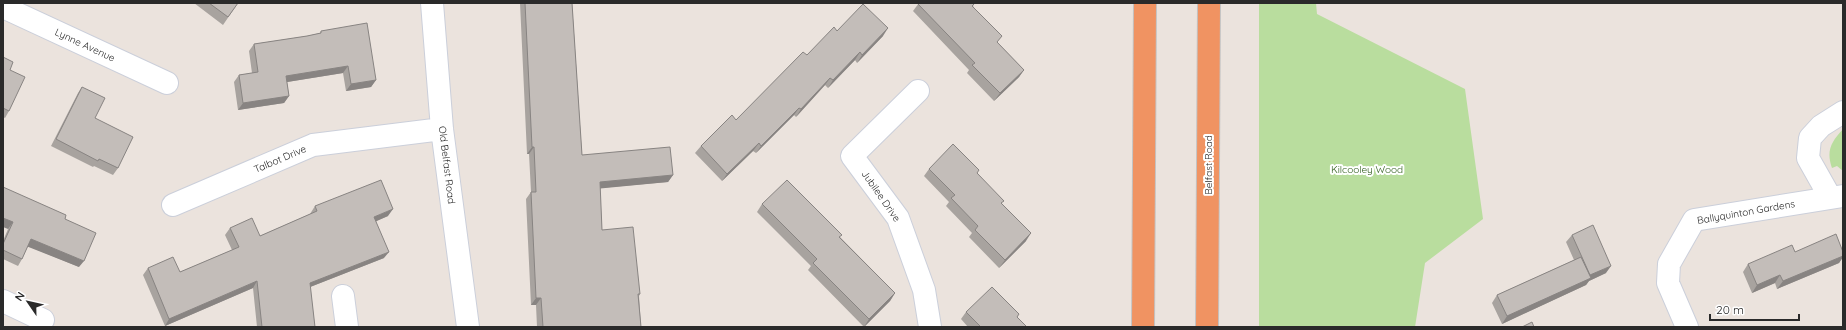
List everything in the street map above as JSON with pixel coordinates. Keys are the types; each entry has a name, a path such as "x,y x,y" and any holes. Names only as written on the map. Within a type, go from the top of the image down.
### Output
{"highway":[{"path":"1143,327 1145,3"},
{"name":"Belfast Road","path":"1207,327 1209,3"}],"street":[{"name":"Old Belfast Road","path":"432,3 442,130 468,327"},
{"name":"Lynne Avenue","path":"3,8 168,83"},
{"name":"Jubilee Drive","path":"918,91 852,156 898,218 924,290 930,327"},
{"path":"1836,197 1808,158 1810,138 1820,126 1843,112"},
{"name":"Talbot Drive","path":"173,205 313,145 442,130"},
{"name":"Ballyquinton Gardens","path":"1687,327 1668,283 1668,264 1694,220 1836,197"},
{"path":"343,296 347,327"},
{"path":"3,301 43,320"}],"green space":[{"name":"Kilcooley Wood","path":"1259,3 1316,3 1317,14 1465,89 1483,219 1425,263 1415,327 1259,327"},
{"path":"1843,129 1843,171 1837,166 1832,168 1830,162 1830,152 1835,138"}],"building":[{"path":"209,3 238,3 228,17"},
{"path":"525,3 572,3 582,155 670,147 673,175 600,182 602,230 633,227 640,294 638,294 641,327 543,327 541,298 536,298 531,192 536,192 534,147 532,147"},
{"path":"975,3 972,6 1002,36 997,42 1024,70 1000,93 972,65 975,63 918,4"},
{"path":"863,4 888,28 862,55 860,52 833,80 830,78 801,109 799,108 761,146 759,143 727,174 701,146 732,115 736,120 803,52 807,55 834,27 837,31"},
{"path":"367,23 376,80 351,84 348,66 286,76 289,96 243,103 239,75 258,72 254,44 307,36 321,33 321,31"},
{"path":"3,57 13,62 10,70 25,77 9,111 3,108"},
{"path":"82,87 105,98 95,118 133,137 118,168 99,159 98,161 56,139"},
{"path":"953,144 979,170 977,173 1004,201 1001,203 1031,233 1005,260 975,230 978,226 951,198 955,195 929,169"},
{"path":"381,180 393,209 374,217 389,252 310,283 315,327 262,327 257,281 169,319 148,268 173,257 180,272 239,247 230,228 252,218 260,236 317,211 315,206"},
{"path":"787,180 842,235 839,237 895,293 869,319 813,263 817,259 762,204"},
{"path":"3,187 66,215 65,219 96,233 84,261 31,239 22,259 3,250 3,244 13,222 3,218"},
{"path":"1593,225 1611,266 1590,275 1572,235"},
{"path":"1836,234 1843,252 1843,256 1783,281 1780,275 1757,285 1748,264 1792,245 1795,252"},
{"path":"1581,257 1591,278 1507,316 1497,295"},
{"path":"992,287 1019,314 1017,317 1027,327 981,327 966,312"},
{"path":"1532,322 1534,327 1522,327"}]}
